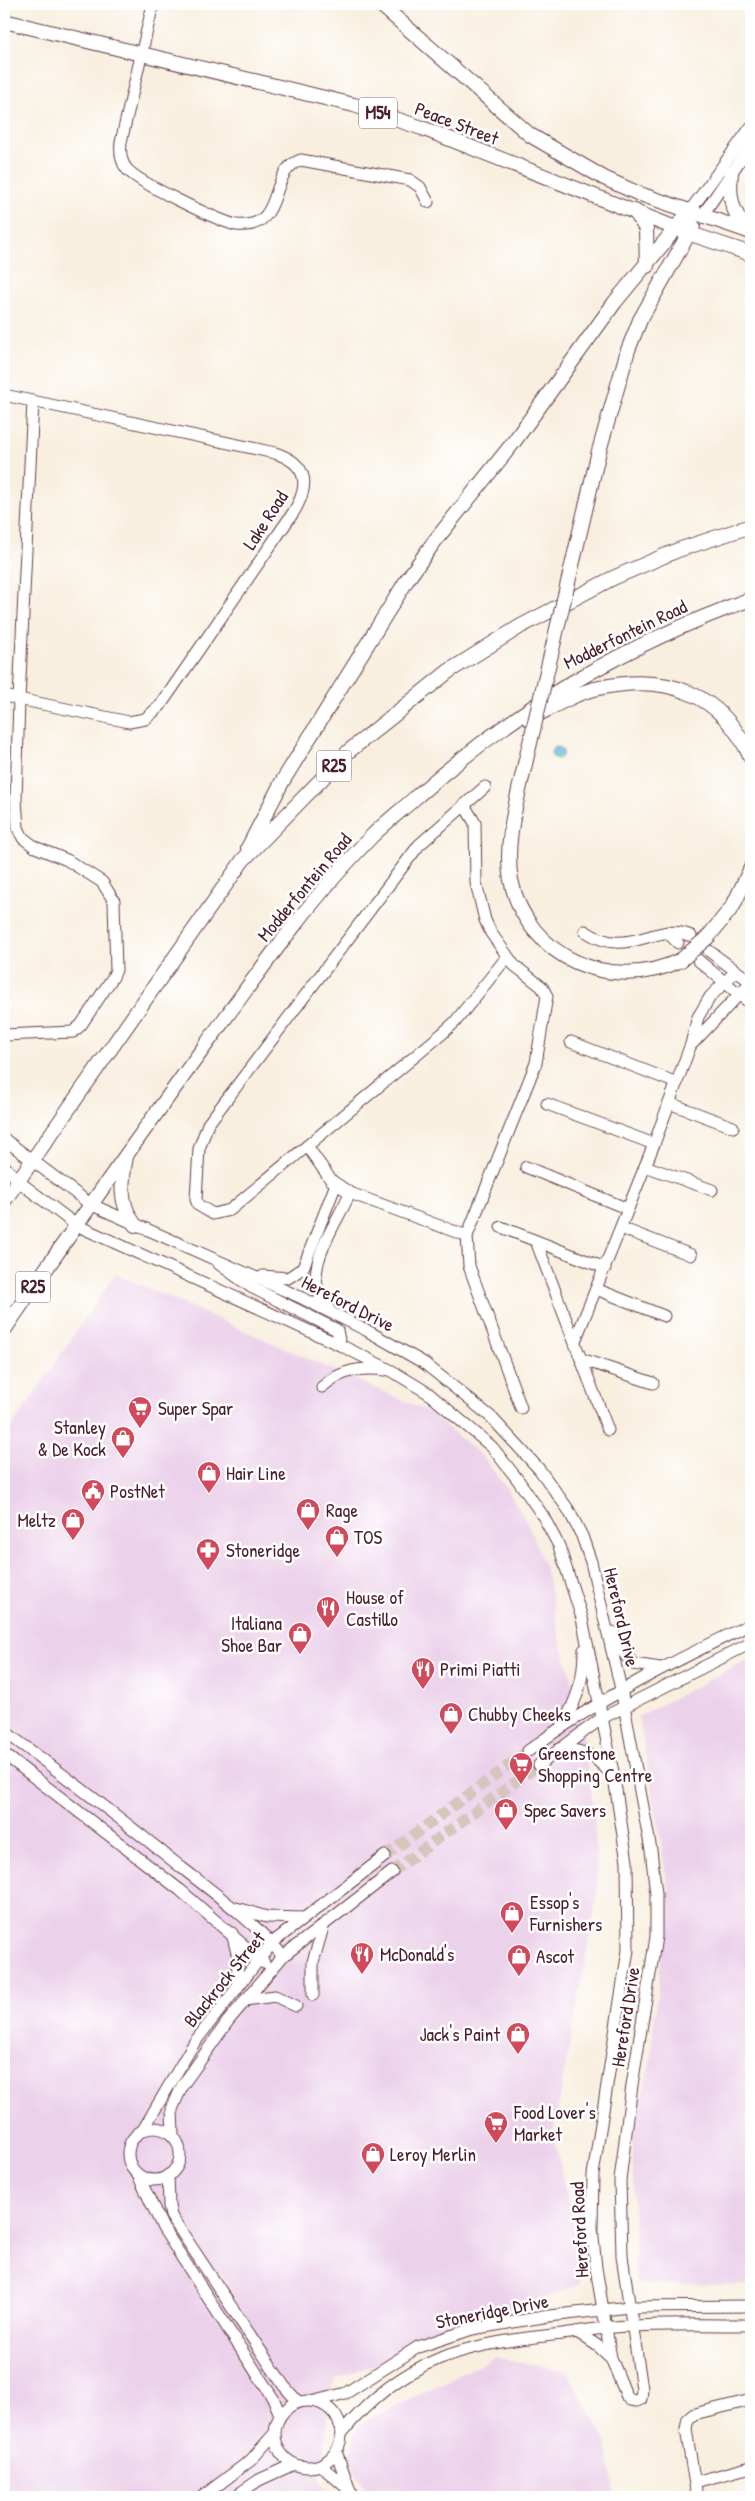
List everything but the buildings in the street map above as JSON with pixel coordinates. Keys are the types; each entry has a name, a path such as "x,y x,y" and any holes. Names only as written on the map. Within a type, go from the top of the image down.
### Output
{"main road":[{"name":"Peace Street","path":"380,4 530,135 604,178 695,214 750,231"},
{"name":"Peace Street","path":"4,21 354,105 422,128 635,212 751,254"},
{"path":"731,173 729,187 732,207 750,231"},
{"path":"635,212 646,229 647,266"},
{"path":"243,860 282,782 401,588 434,542 513,443 615,302 695,214"},
{"path":"682,230 628,350 599,451 525,764 510,838 510,872 517,899 526,918 554,949 574,962 598,970 623,974 648,972 681,960 708,944 733,906 751,868"},
{"name":"R25","path":"4,1201 243,860 349,751 449,671 521,626 613,578 678,550 751,526"},
{"name":"Modderfontein Road","path":"4,1330 126,1153 283,938 328,883 374,834 478,745 564,685 634,647 696,619 751,599"},
{"path":"478,745 556,705 598,688 626,684 657,684 685,690 703,699 718,711 743,741 751,758"},
{"path":"126,1153 122,1196 125,1208 135,1225"}],"street":[{"path":"153,4 120,152 122,162 127,170 151,185 227,223 246,226 264,218 272,207 287,168 301,160 410,180 420,187 428,202"},
{"path":"695,214 751,127"},
{"path":"695,214 731,173 751,144"},
{"name":"Lake Road","path":"4,395 276,453 295,462 304,478 305,488 293,513 160,706 151,714 136,722 129,722 4,696"},
{"path":"4,1035 72,1032 81,1025 106,990 116,970 114,901 107,887 66,860 35,847 22,838 18,828 16,800 19,700 33,401"},
{"path":"485,787 419,845 208,1124 199,1149 196,1199 198,1205 213,1214 230,1210 455,1022 507,957"},
{"path":"464,805 475,823 478,896 485,920 507,957 521,972 546,991 540,1046 529,1080 466,1236 469,1266 521,1408"},
{"path":"585,931 597,939 617,942 640,941 667,932 682,932 691,936"},
{"path":"667,932 678,943"},
{"path":"691,1044 751,982 736,971 708,944"},
{"path":"698,960 739,996 751,1004"},
{"path":"575,1341 654,1144 704,1006 736,971"},
{"path":"571,1042 677,1083"},
{"path":"547,1104 654,1144"},
{"path":"669,1104 733,1127"},
{"name":"Hereford Drive","path":"4,1140 90,1204 249,1273 333,1314 424,1363 492,1417 539,1469 568,1509 582,1536 597,1588 621,1689 654,1869 657,1913 656,1937 632,2085 620,2180 622,2256 642,2394 637,2401 630,2400 627,2397"},
{"path":"307,1146 326,1174 336,1184 350,1193 466,1236"},
{"path":"4,1166 18,1181 76,1225 340,1345 392,1371 428,1393 492,1447 543,1516 559,1546 582,1618 599,1702"},
{"path":"645,1166 712,1190"},
{"path":"526,1167 628,1209"},
{"path":"249,1273 288,1278 303,1268 336,1184"},
{"path":"333,1314 318,1296 314,1277 318,1262 350,1193"},
{"path":"501,1227 605,1268"},
{"path":"621,1228 692,1255"},
{"path":"536,1241 608,1430"},
{"path":"212,1258 225,1270 250,1287 337,1330 340,1345"},
{"path":"596,1289 664,1316"},
{"path":"581,1359 653,1383"},
{"path":"322,1387 336,1376 352,1370 392,1371"},
{"path":"597,1588 618,1643 627,1658 640,1666 660,1668"},
{"path":"562,1726 576,1700 582,1683 584,1660 582,1618"},
{"path":"528,1751 562,1726 621,1689 751,1624"},
{"path":"539,1765 602,1718 751,1643"},
{"name":"Hereford Road","path":"599,1702 614,1777 627,1862 629,1927 620,2007 593,2175 592,2227 596,2268 611,2358 627,2397"},
{"path":"4,1731 63,1774 232,1907 272,1943 283,1956"},
{"path":"559,1749 578,1750 591,1754 614,1777"},
{"path":"4,1754 180,1890 232,1933 260,1958 270,1970"},
{"name":"Blackrock Street","path":"143,2130 180,2064 272,1943 385,1856"},
{"name":"Blackrock Street","path":"172,2136 172,2110 182,2086 245,2000 270,1970 283,1956 392,1872"},
{"path":"232,1907 267,1917 304,1918"},
{"path":"313,1995 313,1962 324,1924"},
{"path":"232,1933 238,1957 237,1988"},
{"path":"245,2000 275,1996 296,2006"},
{"path":"138,2175 154,2180 168,2175 176,2167 179,2149 172,2136 163,2130 154,2128 143,2130 133,2138 128,2154 129,2162 138,2175 163,2228 274,2400 280,2415"},
{"path":"168,2175 168,2206 172,2216 284,2386 298,2402"},
{"name":"Stoneridge Drive","path":"316,2401 346,2393 418,2347 453,2333 510,2322 629,2307 751,2306"},
{"name":"Stoneridge Drive","path":"341,2434 358,2413 403,2377 442,2357 480,2345 632,2326 751,2325"},
{"path":"577,2332 611,2358"},
{"path":"697,2497 686,2429 688,2419 694,2414 751,2400"},
{"path":"202,2497 251,2460 274,2434 280,2415 291,2405 298,2402 316,2401 326,2406 334,2413 339,2423 341,2434 336,2451 320,2465 311,2467 294,2464 279,2452 274,2434"},
{"path":"336,2451 350,2492"},
{"path":"234,2497 259,2480 294,2464"},
{"path":"320,2465 350,2492"},
{"path":"695,2482 751,2466"}],"shaded area":[{"path":"115,1274 427,1411 482,1456 507,1489 528,1524 547,1574 559,1635 578,1701 594,1813 598,1890 553,2134 576,2235 580,2284 334,2380 319,2480 330,2497 4,2497 4,1439"},
{"path":"751,1658 751,2285 636,2284 632,2135 650,2062 669,1889 639,1716"},
{"path":"495,2357 567,2371 606,2441 615,2497 369,2497 348,2458 358,2425"}],"water":[{"path":"555,747 559,747 563,753 559,759 555,759 551,755 551,751"}],"tunnel":[{"path":"385,1856 528,1751"},
{"path":"392,1872 539,1765"}],"place":[{"name":"Super Spar","path":"140,1429"},
{"name":"Stanley & De Kock","path":"123,1459"},
{"name":"Hair Line","path":"209,1494"},
{"name":"PostNet","path":"93,1512"},
{"name":"Rage","path":"308,1531"},
{"name":"Meltz","path":"73,1541"},
{"name":"TOS","path":"337,1558"},
{"name":"Stoneridge","path":"208,1571"},
{"name":"House of Castillo","path":"328,1629"},
{"name":"Italiana Shoe Bar","path":"300,1655"},
{"name":"Primi Piatti","path":"423,1690"},
{"name":"Chubby Cheeks","path":"451,1735"},
{"name":"Greenstone Shopping Centre","path":"521,1785"},
{"name":"Spec Savers","path":"506,1831"},
{"name":"Essop's Furnishers","path":"512,1934"},
{"name":"McDonald's","path":"362,1975"},
{"name":"Ascot","path":"519,1977"},
{"name":"Jack's Paint","path":"518,2055"},
{"name":"Food Lover's Market","path":"496,2144"},
{"name":"Leroy Merlin","path":"373,2175"}]}
